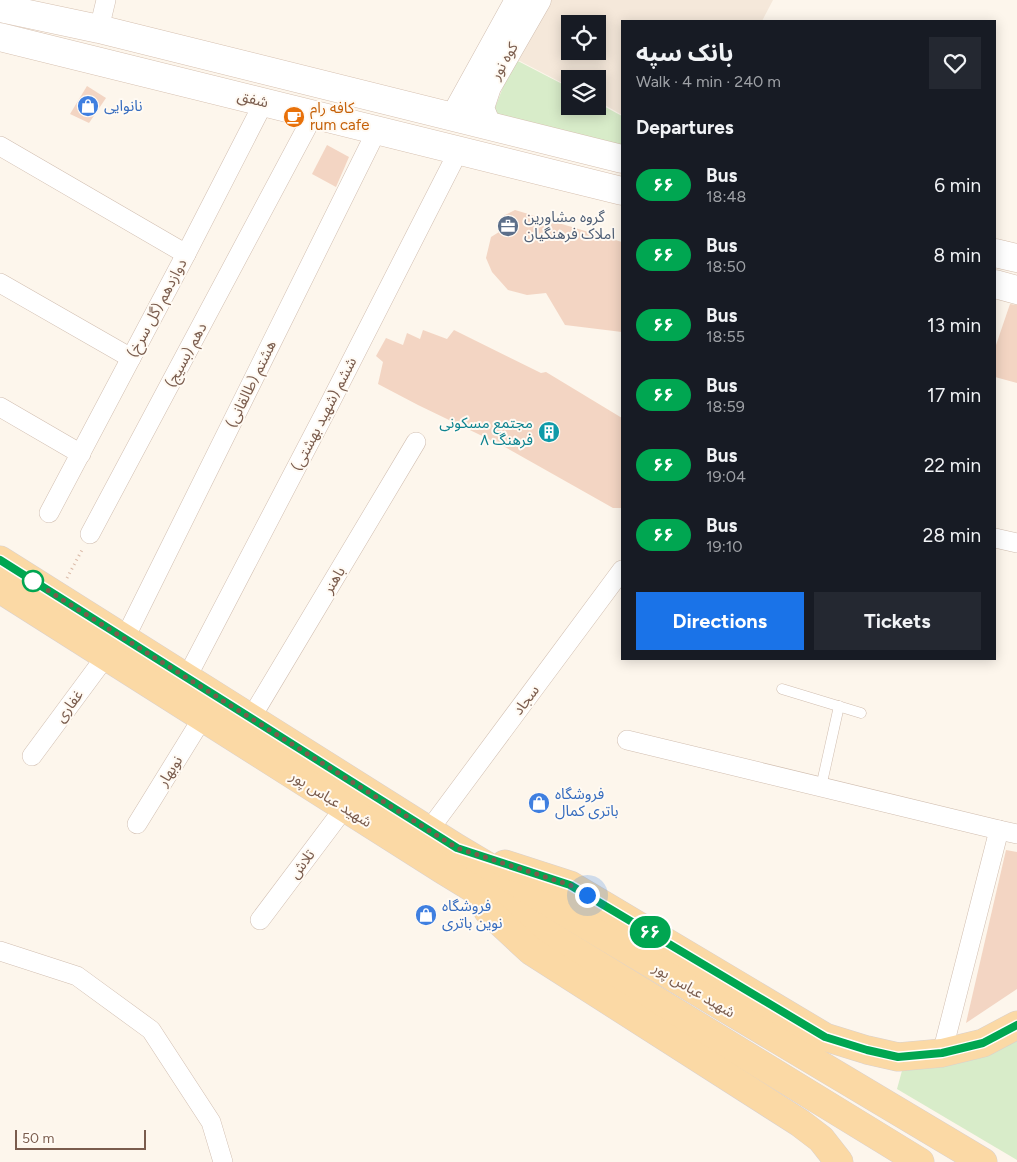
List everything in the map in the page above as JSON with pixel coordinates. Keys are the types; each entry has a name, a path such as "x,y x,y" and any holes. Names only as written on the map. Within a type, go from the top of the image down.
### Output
{"main road":[{"name":"شفق","path":"0,8 164,45 472,110 621,159"},
{"name":"شفق","path":"0,37 621,191"},
{"path":"156,75 164,45"},
{"path":"996,253 1017,258"},
{"path":"996,284 1017,290"},
{"name":"شهید عباس پور","path":"0,560 58,596 115,647 203,717 345,807 450,859 983,1162"},
{"name":"شهید عباس پور","path":"0,589 115,647 187,677 429,830 450,859 920,1162"},
{"path":"450,859 570,885 825,1037 867,1050 898,1057 942,1053 983,1043 1017,1025"},
{"path":"450,859 531,951 800,1123 821,1139 839,1162"}],"street":[{"path":"99,29 106,0"},
{"name":"کوه نور","path":"472,110 518,0"},
{"name":"کوه نور","path":"472,110 489,87 539,0"},
{"name":"دوازدهم (گل سرخ)","path":"49,513 264,102"},
{"name":"دهم (بسیج)","path":"90,534 314,114"},
{"name":"هشتم (طالقانی)","path":"115,647 378,130"},
{"path":"0,146 186,254"},
{"name":"ششم (شهید بهشتی)","path":"187,677 459,150"},
{"path":"0,283 131,358"},
{"path":"0,407 81,454"},
{"name":"باهنر","path":"251,718 416,442"},
{"path":"996,538 1017,543"},
{"name":"سجاد","path":"429,830 621,571"},
{"name":"غفاری","path":"32,756 115,647"},
{"name":"نوبهار","path":"137,824 203,717"},
{"path":"627,740 1008,832 942,1053"},
{"name":"تلاش","path":"260,920 345,807"},
{"path":"0,952 77,976 151,1030 211,1122 223,1162"}],"lane":[{"path":"782,689 861,713"},
{"path":"821,787 839,706"}],"path":[{"path":"58,596 90,534"}],"shaded area":[{"path":"547,0 773,0 763,20 621,20 621,114 606,106 606,70 561,70 561,82 518,60 517,56"}],"green space":[{"path":"514,59 561,83 561,115 606,115 606,107 621,115 621,153 491,118"},
{"path":"1017,1036 1017,1160 897,1089 903,1067"}],"building":[{"name":"نانوایی","path":"87,86 106,98 89,123 70,114"},
{"path":"327,145 349,157 336,187 312,174"},
{"path":"515,210 621,242 621,332 565,325 546,293 527,295 508,290 492,272 486,258 491,237 499,232 503,216"},
{"path":"1010,304 1017,305 1017,383 996,377 996,345"},
{"name":"مجتمع مسکونی فرهنگ ۸","path":"423,330 447,339 454,330 541,373 546,372 621,417 621,508 613,508 505,447 378,384 383,362 376,356 386,338 403,345 407,333 420,339"},
{"path":"1006,850 1017,852 1017,989 966,1023"}],"bus line":[{"name":"۶۶","path":"0,560 457,848 570,885 825,1037 898,1057 942,1053 983,1043 1017,1025"}],"place":[{"name":"نانوایی","path":"88,106"},
{"name":"کافه رام rum cafe","path":"294,117"},
{"name":"گروه مشاورین املاک فرهنگیان","path":"508,226"},
{"name":"مجتمع مسکونی فرهنگ ۸","path":"549,432"},
{"name":"فروشگاه باتری کمال","path":"539,803"},
{"name":"فروشگاه نوین باتری","path":"426,915"}],"route":[{"path":"33,581 457,848 570,885 587,895"}]}
